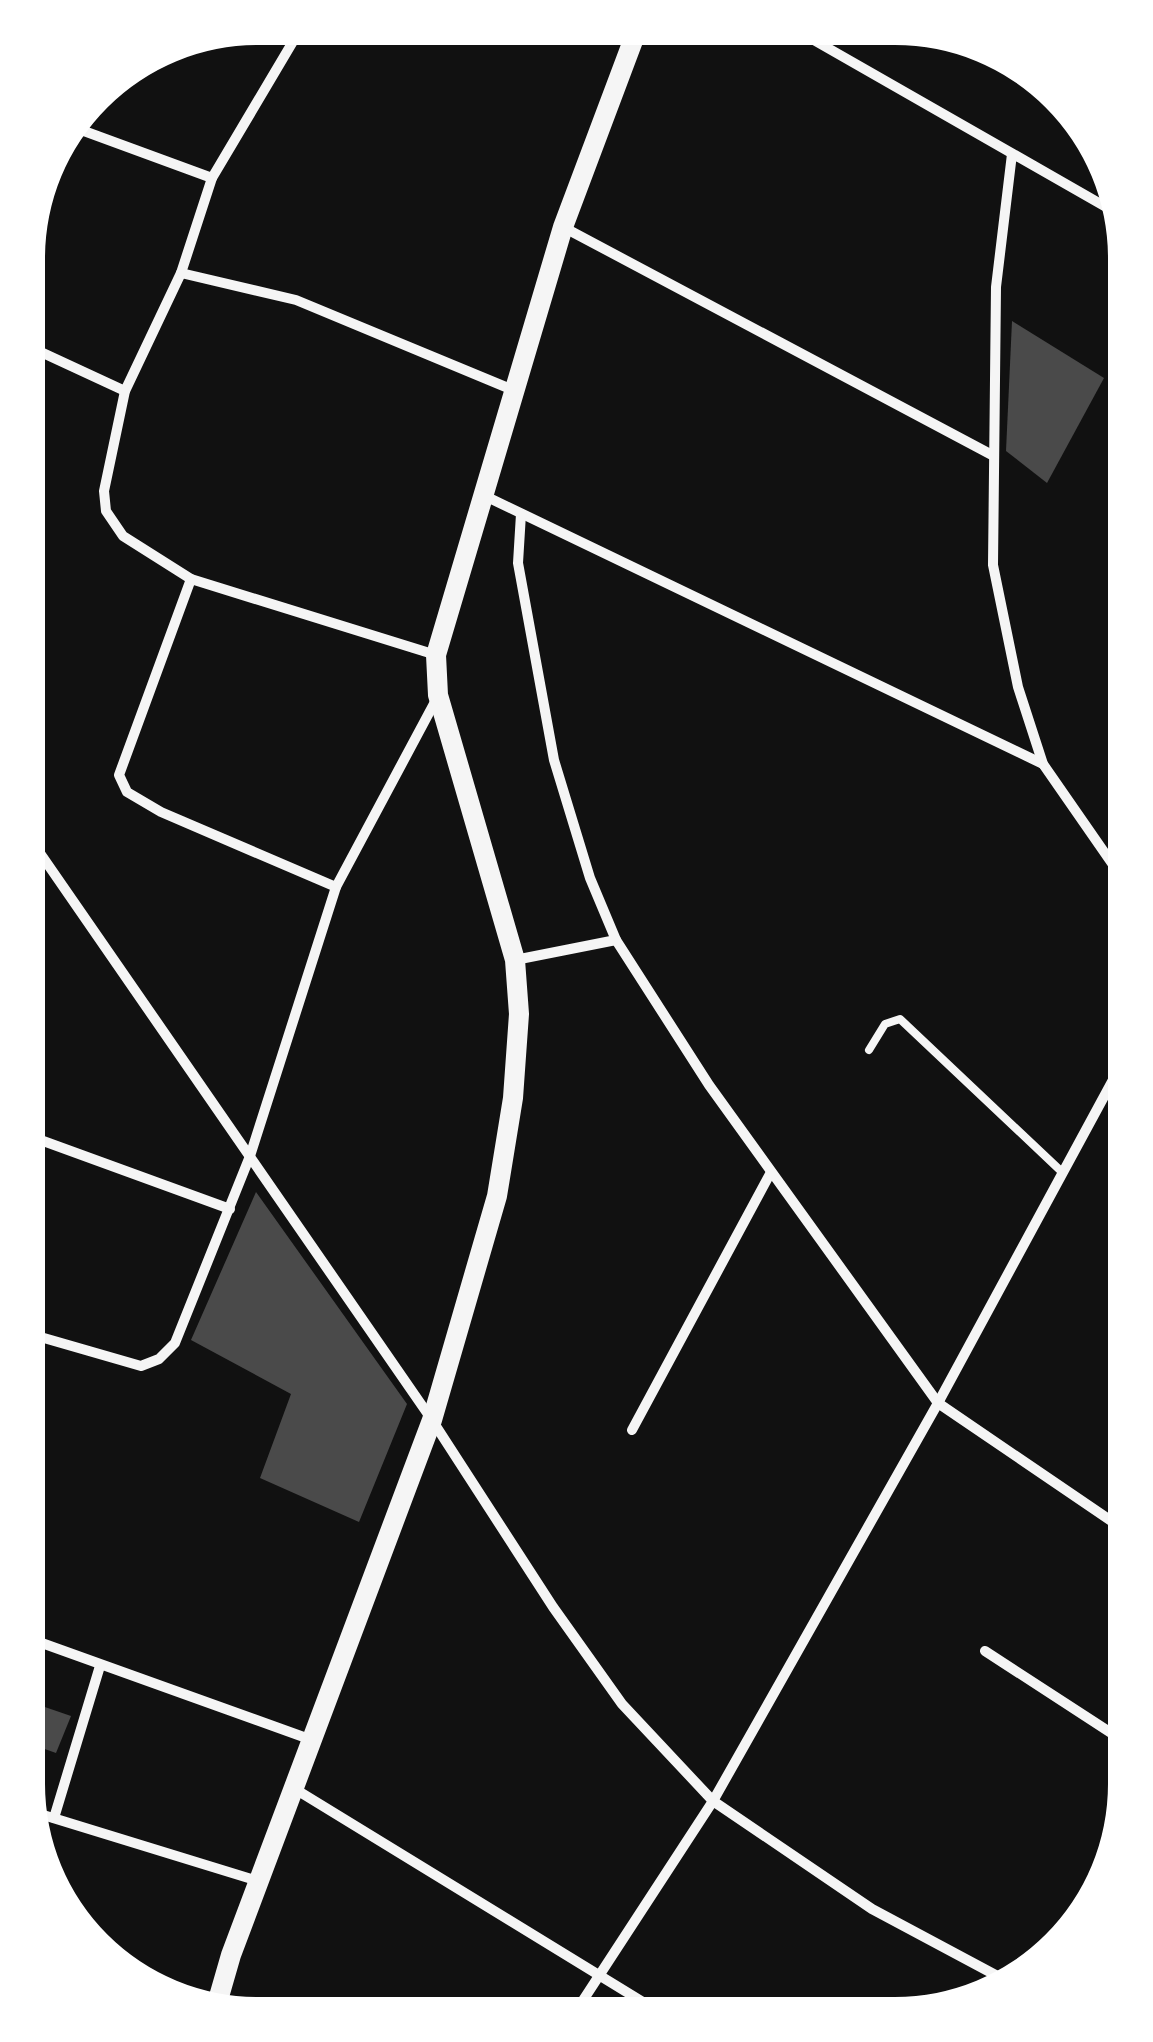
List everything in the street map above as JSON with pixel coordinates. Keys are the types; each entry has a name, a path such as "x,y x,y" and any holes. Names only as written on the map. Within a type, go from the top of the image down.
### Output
{"main road":[{"path":"221,1993 432,1420 497,1196 513,1098 519,1014 515,960 438,695 436,655 563,227 631,45"}],"street":[{"path":"291,45 212,178 182,273 125,391 104,491 106,510 122,536 190,579 436,655"},
{"path":"822,45 1101,204"},
{"path":"86,132 212,178"},
{"path":"1012,154 996,287 993,565 1018,687 1042,764 1108,858"},
{"path":"563,227 992,454"},
{"path":"182,273 296,300 513,390"},
{"path":"45,355 125,391"},
{"path":"483,495 1042,764"},
{"path":"522,514 518,563 554,760 590,878 616,940 709,1085 938,1403 1108,1518"},
{"path":"190,579 119,775 122,785 127,792 162,812 336,887"},
{"path":"45,1339 141,1366 160,1359 175,1342 250,1156 336,887 438,695"},
{"path":"45,860 432,1420 553,1608 622,1704 714,1801 872,1909 993,1973"},
{"path":"515,960 616,940"},
{"path":"584,1997 714,1801 938,1403 1108,1088"},
{"path":"45,1142 230,1209"},
{"path":"632,1430 772,1172"},
{"path":"45,1645 313,1740"},
{"path":"985,1651 1108,1732"},
{"path":"54,1818 100,1666"},
{"path":"295,1789 636,1997"},
{"path":"48,1816 259,1882"}],"lane":[{"path":"870,1050 885,1024 900,1019 1062,1172"}],"building":[{"path":"1012,321 1104,378 1047,483 1006,451"},
{"path":"256,1192 407,1404 359,1522 260,1478 291,1394 191,1340"},
{"path":"45,1707 71,1716 56,1753 45,1749"}]}
